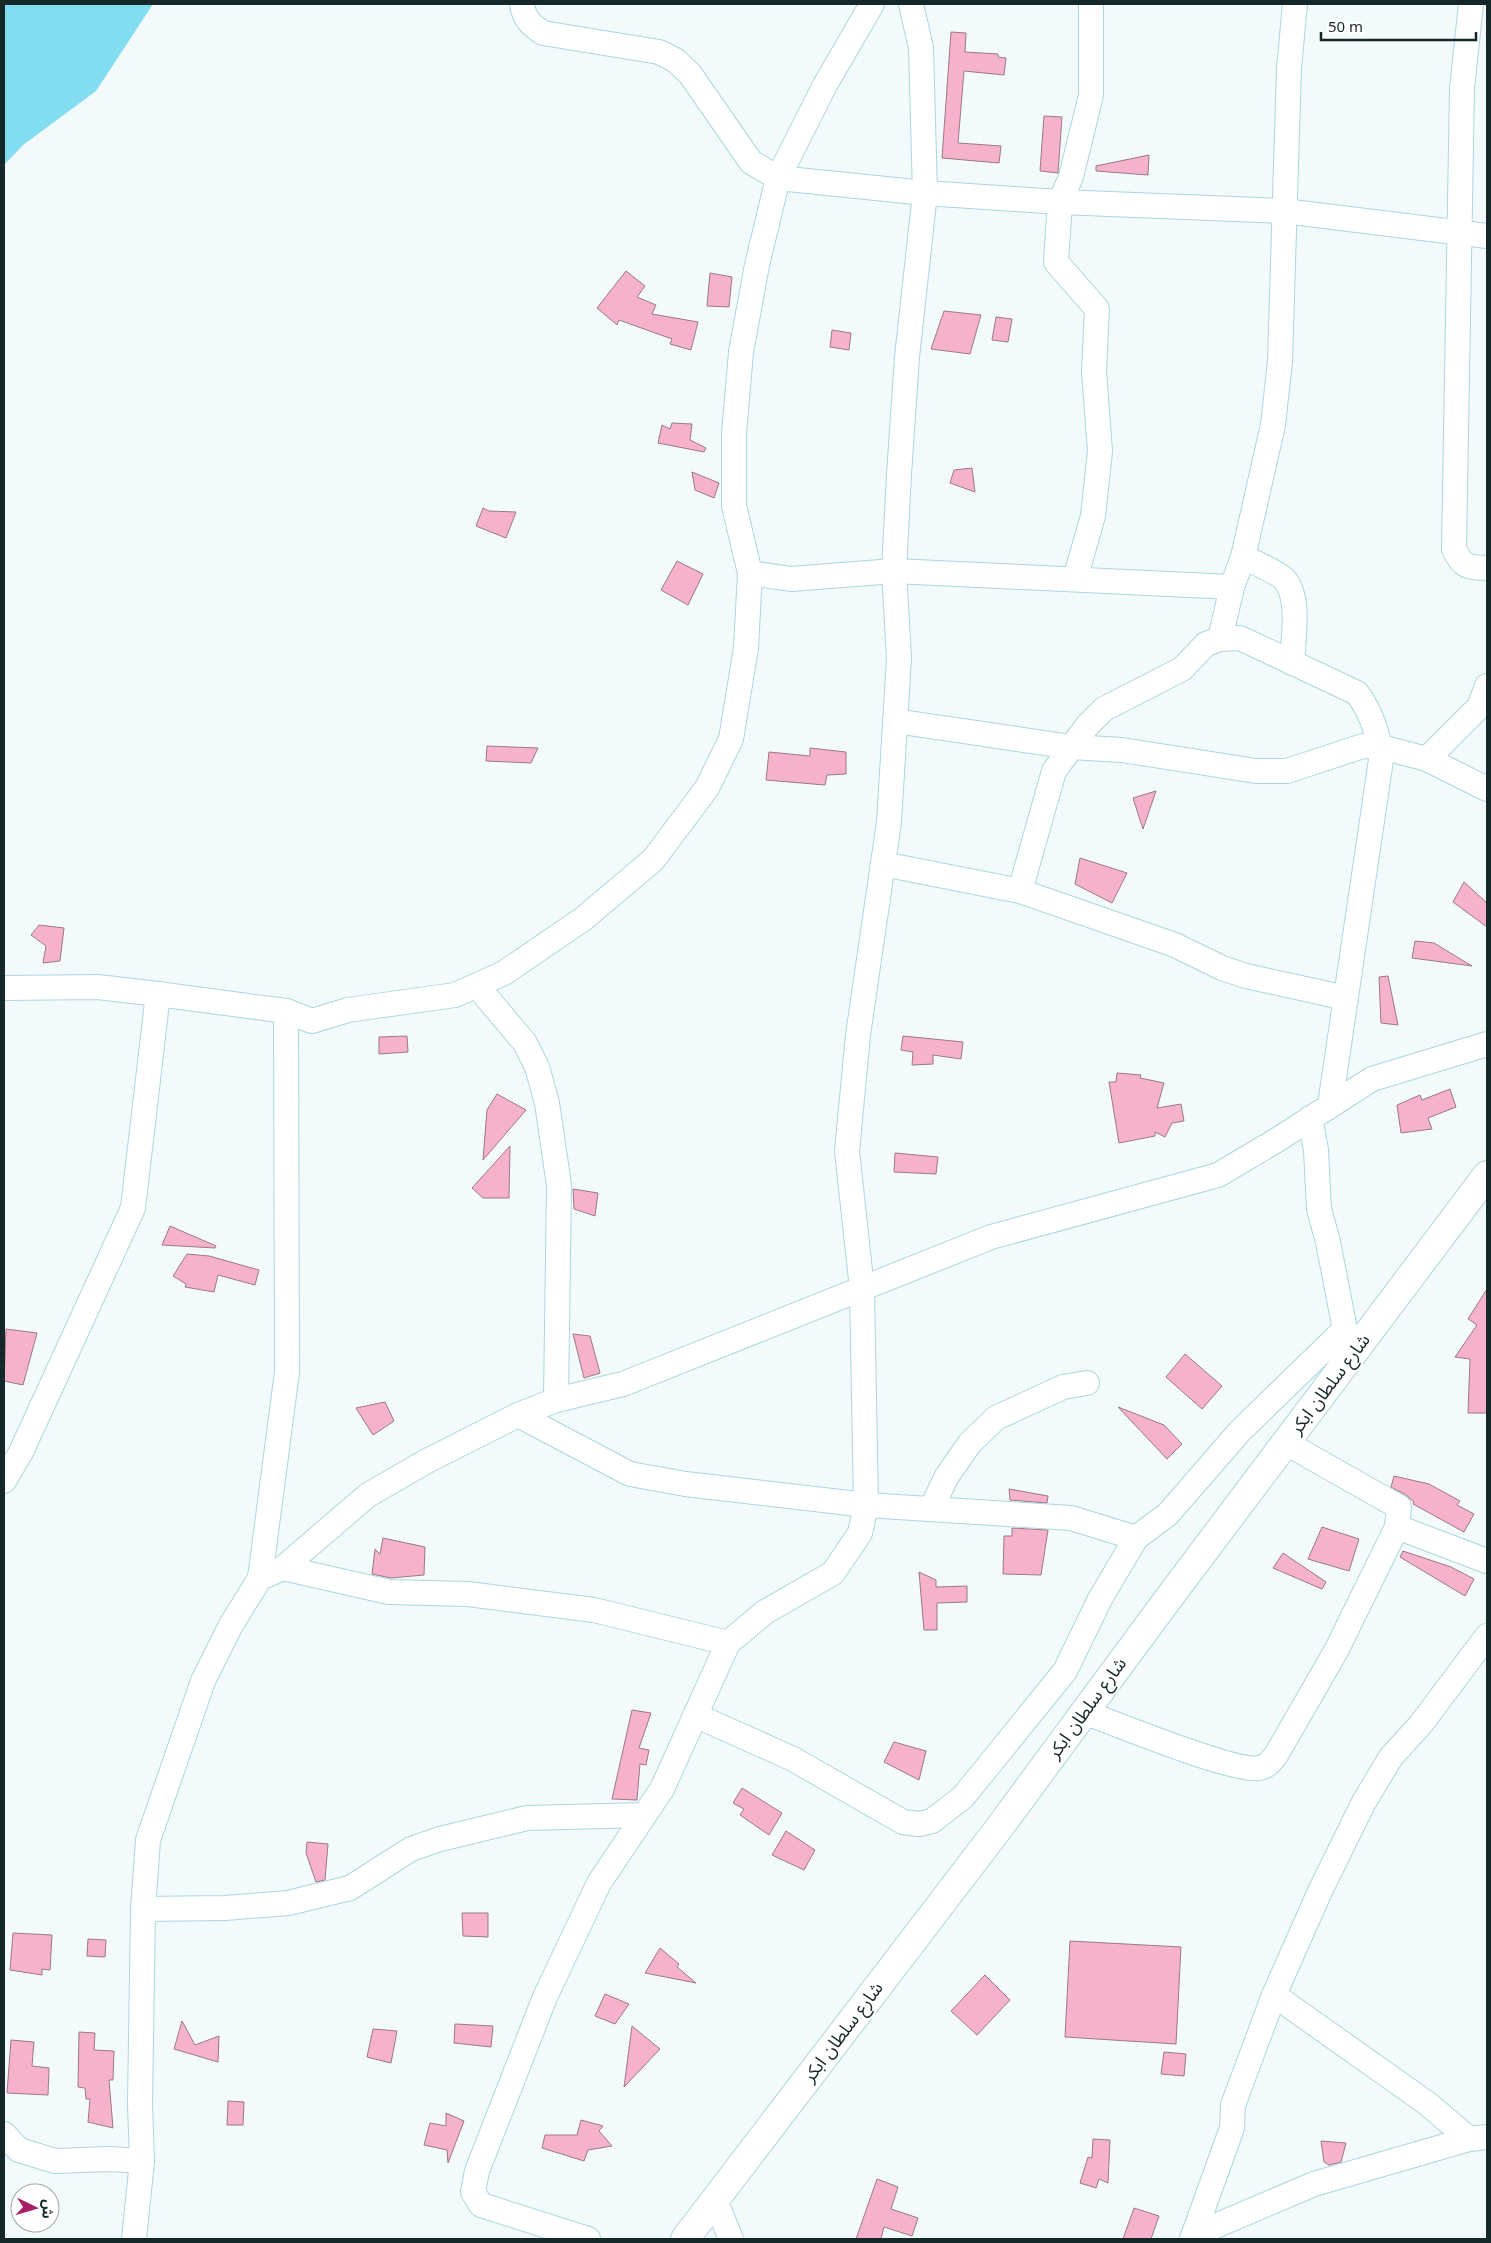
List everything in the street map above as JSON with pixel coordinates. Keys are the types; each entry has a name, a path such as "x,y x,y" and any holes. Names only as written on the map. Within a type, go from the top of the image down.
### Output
{"highway":[{"name":"شارع سلطان ابكر","path":"685,2239 998,1828 1487,1175"}],"street":[{"path":"522,4 523,15 532,26 543,33 659,52 675,60 690,74 751,162 778,178 925,193 1060,202 1284,211 1487,236"},
{"path":"4,988 98,987 286,1011 312,1021 348,1010 455,996 504,973 583,919 653,860 706,788 730,739 746,648 750,573 734,506 736,416 741,352 757,265 778,178 825,85 872,4"},
{"path":"588,2239 481,2205 473,2192 477,2170 545,1997 599,1883 662,1788 728,1643 765,1612 833,1573 860,1533 866,1505 862,1289 847,1151 858,1035 889,822 899,658 894,571 907,357 925,193 920,48 911,4"},
{"path":"1075,579 1093,516 1100,451 1094,371 1097,309 1056,262 1060,202 1070,177 1088,113 1090,95 1091,4"},
{"path":"1220,639 1232,587 1243,556 1274,416 1280,361 1289,68 1295,4"},
{"path":"1471,4 1462,88 1454,549 1460,561 1468,567 1487,568"},
{"path":"1243,556 1283,579 1292,590 1294,601 1292,663"},
{"path":"750,573 791,579 894,571 1232,587"},
{"path":"1020,891 1054,771 1071,747 1104,709 1182,669 1206,644 1220,639 1240,638 1357,693 1367,706 1381,747 1380,773 1330,1105"},
{"path":"1427,759 1479,707 1487,686"},
{"path":"895,721 1071,747 1122,750 1256,771 1287,771 1363,746 1381,747 1427,759 1487,789"},
{"path":"883,864 1020,891 1175,945 1222,968 1246,976 1346,998"},
{"path":"477,986 525,1043 537,1067 547,1103 559,1185 556,1400"},
{"path":"4,1481 22,1452 133,1208 158,994"},
{"path":"134,2239 142,2162 140,2104 143,1909 148,1840 204,1681 232,1625 260,1578 287,1372 286,1011"},
{"path":"260,1578 283,1568 368,1495 427,1461 518,1415 556,1400 623,1384 991,1237 1218,1175 1277,1140 1372,1079 1487,1044"},
{"path":"1310,1118 1316,1150 1319,1209 1328,1242 1350,1356"},
{"path":"695,1716 793,1758 903,1822 919,1824 932,1821 963,1797 1065,1671 1100,1599 1136,1538 1168,1514 1240,1431 1345,1329"},
{"path":"931,1509 947,1476 970,1443 996,1418 1063,1387 1087,1383"},
{"path":"518,1415 630,1474 685,1484 866,1505 1072,1518 1136,1538"},
{"path":"1084,1712 1246,1768 1257,1769 1267,1766 1276,1755 1336,1652 1398,1527 1399,1507 1286,1443"},
{"path":"1398,1527 1487,1561"},
{"path":"283,1568 389,1592 468,1594 594,1610 728,1643"},
{"path":"1193,2237 1232,2128 1234,2105 1274,1995 1321,1889 1364,1802 1391,1757 1421,1724 1487,1636"},
{"path":"143,1909 225,1908 288,1903 350,1888 411,1848 440,1839 527,1818 644,1815"},
{"path":"1274,1995 1478,2138"},
{"path":"4,2134 19,2150 55,2161 110,2159 142,2162"},
{"path":"1193,2237 1314,2184 1478,2138"},
{"path":"715,2200 731,2239"}],"shaded area":[{"path":"4,4 153,4 96,91 23,145 4,165"}],"building":[{"path":"951,32 966,33 965,52 998,54 998,57 1006,58 1004,75 964,71 958,143 1001,146 999,163 942,158"},
{"path":"1044,116 1062,117 1058,173 1040,171"},
{"path":"1149,155 1148,175 1096,171 1096,166"},
{"path":"626,271 645,286 637,297 656,305 652,314 698,322 691,350 670,344 672,339 619,320 617,325 597,308"},
{"path":"710,273 732,277 729,307 707,306"},
{"path":"944,311 981,315 970,354 931,349"},
{"path":"996,317 1012,319 1008,342 992,340"},
{"path":"832,330 851,333 849,350 830,347"},
{"path":"672,423 692,424 690,440 706,448 704,452 658,443 662,425 670,429"},
{"path":"972,468 975,492 950,483 954,470"},
{"path":"692,472 719,483 714,498 695,490"},
{"path":"483,508 489,511 516,512 506,538 476,526"},
{"path":"677,561 703,574 688,605 661,590"},
{"path":"487,746 538,748 531,763 486,761"},
{"path":"810,748 846,752 846,774 827,775 825,785 766,780 769,752 810,756"},
{"path":"1156,791 1143,829 1133,798"},
{"path":"1080,858 1127,873 1112,903 1075,884"},
{"path":"1464,882 1487,903 1487,927 1453,902"},
{"path":"39,925 64,928 60,961 43,963 46,946 31,935"},
{"path":"1415,941 1434,943 1472,966 1412,958"},
{"path":"1388,976 1398,1025 1381,1023 1379,977"},
{"path":"407,1036 408,1052 379,1054 379,1037"},
{"path":"903,1036 963,1042 961,1059 933,1055 933,1064 912,1065 913,1052 901,1050"},
{"path":"1117,1073 1141,1075 1140,1078 1164,1083 1157,1108 1181,1104 1184,1121 1172,1123 1165,1137 1155,1132 1155,1136 1119,1143 1109,1082 1116,1082"},
{"path":"1450,1089 1456,1107 1428,1118 1432,1129 1401,1133 1397,1105 1420,1095 1422,1100"},
{"path":"497,1094 526,1110 483,1160 487,1110"},
{"path":"510,1146 509,1198 483,1198 472,1188"},
{"path":"895,1153 938,1157 936,1174 894,1172"},
{"path":"573,1189 598,1193 595,1216 574,1209"},
{"path":"170,1226 216,1246 215,1248 162,1245"},
{"path":"187,1254 209,1256 259,1270 255,1285 218,1275 214,1292 185,1287 186,1284 173,1276"},
{"path":"1487,1289 1487,1413 1468,1413 1470,1359 1455,1357 1477,1325 1468,1319"},
{"path":"6,1329 37,1333 23,1385 4,1381"},
{"path":"573,1334 590,1336 600,1373 584,1378"},
{"path":"1185,1354 1222,1386 1202,1409 1166,1377"},
{"path":"385,1402 394,1421 373,1435 356,1408"},
{"path":"1118,1407 1164,1425 1182,1444 1167,1459"},
{"path":"1394,1476 1429,1484 1460,1501 1457,1505 1474,1514 1464,1532 1413,1504 1414,1502 1406,1495 1391,1487"},
{"path":"1009,1489 1048,1496 1047,1503 1010,1500"},
{"path":"1322,1527 1359,1539 1349,1571 1308,1559"},
{"path":"1012,1528 1048,1530 1041,1575 1003,1574 1004,1536 1012,1536"},
{"path":"383,1538 425,1547 424,1575 391,1578 372,1574 375,1549 380,1554"},
{"path":"1403,1551 1451,1567 1474,1579 1465,1596 1400,1557"},
{"path":"1283,1553 1326,1582 1322,1589 1273,1568"},
{"path":"919,1572 936,1580 936,1587 967,1586 967,1602 937,1603 937,1630 924,1630"},
{"path":"632,1710 651,1713 639,1748 649,1750 646,1765 640,1764 637,1800 612,1799"},
{"path":"894,1742 926,1751 919,1780 884,1762"},
{"path":"742,1788 782,1813 769,1835 740,1815 744,1809 733,1803"},
{"path":"786,1831 815,1850 804,1870 772,1855"},
{"path":"307,1842 328,1844 325,1880 316,1882 306,1853"},
{"path":"462,1913 488,1913 488,1937 463,1936"},
{"path":"13,1933 52,1935 50,1970 42,1969 42,1975 10,1970"},
{"path":"88,1939 106,1940 105,1957 87,1956"},
{"path":"1070,1941 1181,1947 1176,2044 1065,2037"},
{"path":"660,1948 679,1964 677,1967 696,1983 645,1973"},
{"path":"985,1975 1010,2000 977,2035 951,2011"},
{"path":"605,1994 629,2004 615,2024 595,2016"},
{"path":"182,2021 195,2045 219,2036 218,2062 174,2049"},
{"path":"455,2024 493,2026 491,2047 454,2043"},
{"path":"632,2026 660,2049 624,2087"},
{"path":"373,2029 397,2031 391,2063 367,2057"},
{"path":"79,2032 95,2033 94,2050 114,2051 113,2080 109,2080 113,2128 88,2122 90,2099 86,2099 85,2088 78,2087"},
{"path":"11,2040 34,2042 32,2066 49,2068 48,2095 7,2093"},
{"path":"1164,2052 1186,2054 1184,2076 1161,2074"},
{"path":"228,2101 244,2102 243,2125 227,2125"},
{"path":"446,2113 464,2121 448,2163 447,2150 424,2145 430,2123 446,2126"},
{"path":"581,2120 603,2126 599,2131 612,2146 588,2150 584,2161 542,2148 545,2135 577,2135"},
{"path":"1093,2139 1110,2140 1108,2183 1099,2179 1096,2188 1080,2183 1088,2157 1092,2158"},
{"path":"1321,2141 1346,2143 1341,2162 1329,2165 1324,2162"},
{"path":"877,2179 898,2187 891,2209 918,2218 912,2236 884,2227 881,2239 856,2239"},
{"path":"1134,2208 1159,2216 1151,2239 1123,2239"}]}
